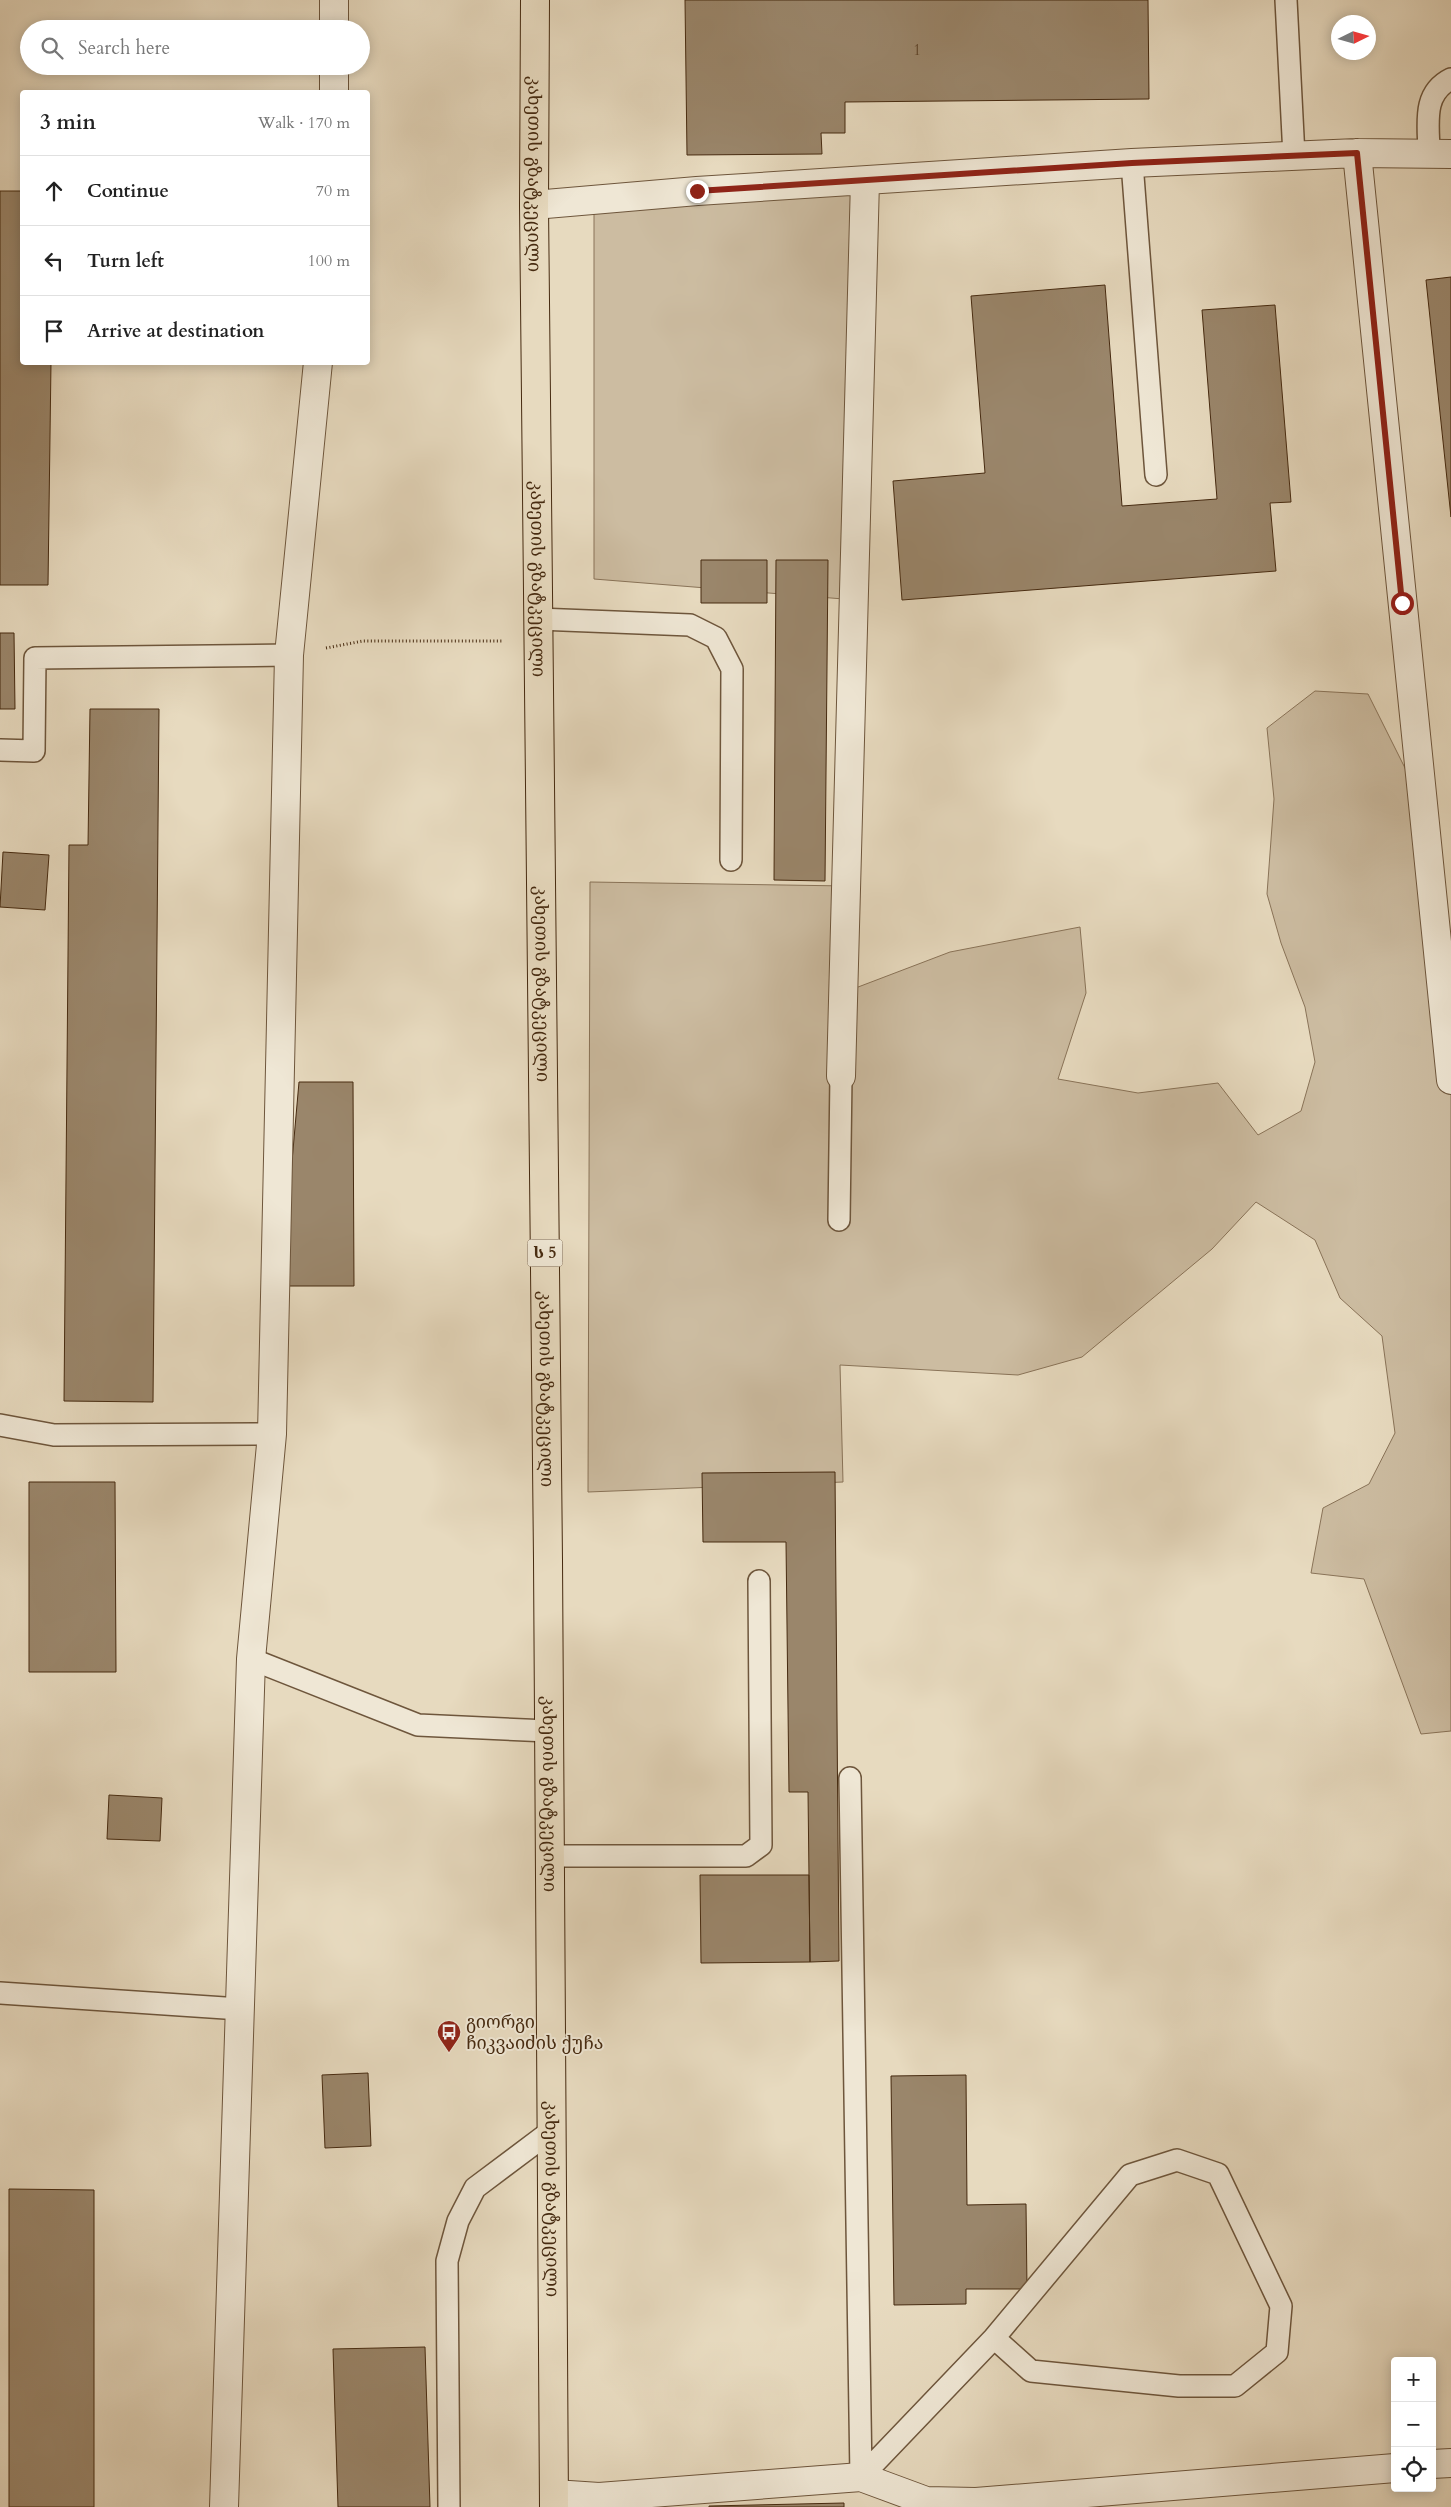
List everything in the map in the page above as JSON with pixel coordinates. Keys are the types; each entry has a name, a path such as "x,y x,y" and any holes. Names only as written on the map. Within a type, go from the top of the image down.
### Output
{"highway":[{"name":"კახეთის გზატკეცილი","path":"535,0 534,204 548,1560 548,1856 554,2501"}],"street":[{"path":"334,0 334,20"},
{"path":"334,75 334,90"},
{"path":"534,204 1132,163 1357,153 1440,154"},
{"path":"1357,153 1451,1080"},
{"path":"842,1076 866,181"},
{"path":"224,2507 251,1659 272,1434 289,654 318,365"},
{"path":"1436,2464 1451,2463"},
{"path":"554,2501 861,2476 927,2504 976,2502 1391,2468"}],"lane":[{"path":"1286,0 1294,156"},
{"path":"1440,154 1430,100 1442,84 1451,79"},
{"path":"1132,163 1156,475"},
{"path":"538,630 690,625 716,638 732,669 731,860"},
{"path":"0,750 34,751 35,658 289,654"},
{"path":"839,1220 842,1076"},
{"path":"0,1425 54,1435 272,1434"},
{"path":"548,1856 746,1856 761,1845 759,1581"},
{"path":"251,1659 418,1724 548,1730"},
{"path":"850,1778 861,2476"},
{"path":"0,1993 240,2009"},
{"path":"448,2507 447,2261 458,2221 475,2188 551,2131"},
{"path":"861,2476 994,2338 1130,2174 1177,2160 1218,2174 1281,2306 1278,2352 1235,2386 1179,2386 1031,2371 994,2338"}],"path":[{"path":"289,654 363,641 538,630"}],"shaded area":[{"path":"865,181 856,600 594,579 594,200"},
{"path":"1315,691 1368,694 1423,804 1451,1080 1451,1731 1421,1734 1364,1579 1311,1573 1323,1508 1369,1484 1395,1433 1382,1336 1340,1298 1315,1240 1256,1202 1212,1249 1082,1357 1018,1375 840,1365 843,1482 588,1492 590,882 847,886 845,992 950,952 1080,927 1086,993 1058,1079 1138,1093 1218,1083 1258,1135 1301,1111 1315,1062 1305,1007 1281,943 1267,894 1274,799 1267,728"}],"building":[{"path":"685,0 1148,0 1149,99 845,102 845,133 821,133 822,154 687,155"},
{"path":"0,191 20,191 20,365 51,365 48,585 0,585"},
{"path":"1451,277 1451,517 1426,280"},
{"path":"1105,285 1122,506 1217,499 1202,310 1275,305 1291,502 1270,503 1276,571 902,600 893,481 985,473 971,296"},
{"path":"701,560 767,560 767,603 701,603"},
{"path":"776,560 828,560 825,881 774,880"},
{"path":"0,633 14,633 15,709 0,709"},
{"path":"90,709 159,709 153,1402 64,1401 69,845 88,845"},
{"path":"3,852 49,855 45,910 0,907"},
{"path":"299,1082 353,1082 354,1286 281,1286"},
{"path":"835,1472 839,1961 810,1962 808,1792 789,1792 786,1542 703,1542 702,1473"},
{"path":"29,1482 115,1482 116,1672 29,1672"},
{"path":"109,1795 162,1798 160,1841 107,1839"},
{"path":"700,1875 809,1875 810,1962 701,1963"},
{"path":"368,2073 371,2146 325,2148 322,2075"},
{"path":"966,2075 967,2205 1026,2204 1027,2289 966,2289 966,2304 894,2305 891,2076"},
{"path":"9,2189 94,2190 94,2507 9,2507"},
{"path":"425,2347 430,2507 338,2507 333,2349"},
{"path":"844,2503 844,2507 709,2507 709,2506"}],"place":[{"name":"გიორგი ჩიკვაიძის ქუჩა","path":"449,2053"}],"route":[{"path":"697,191 1132,163 1357,153 1402,603"}]}
